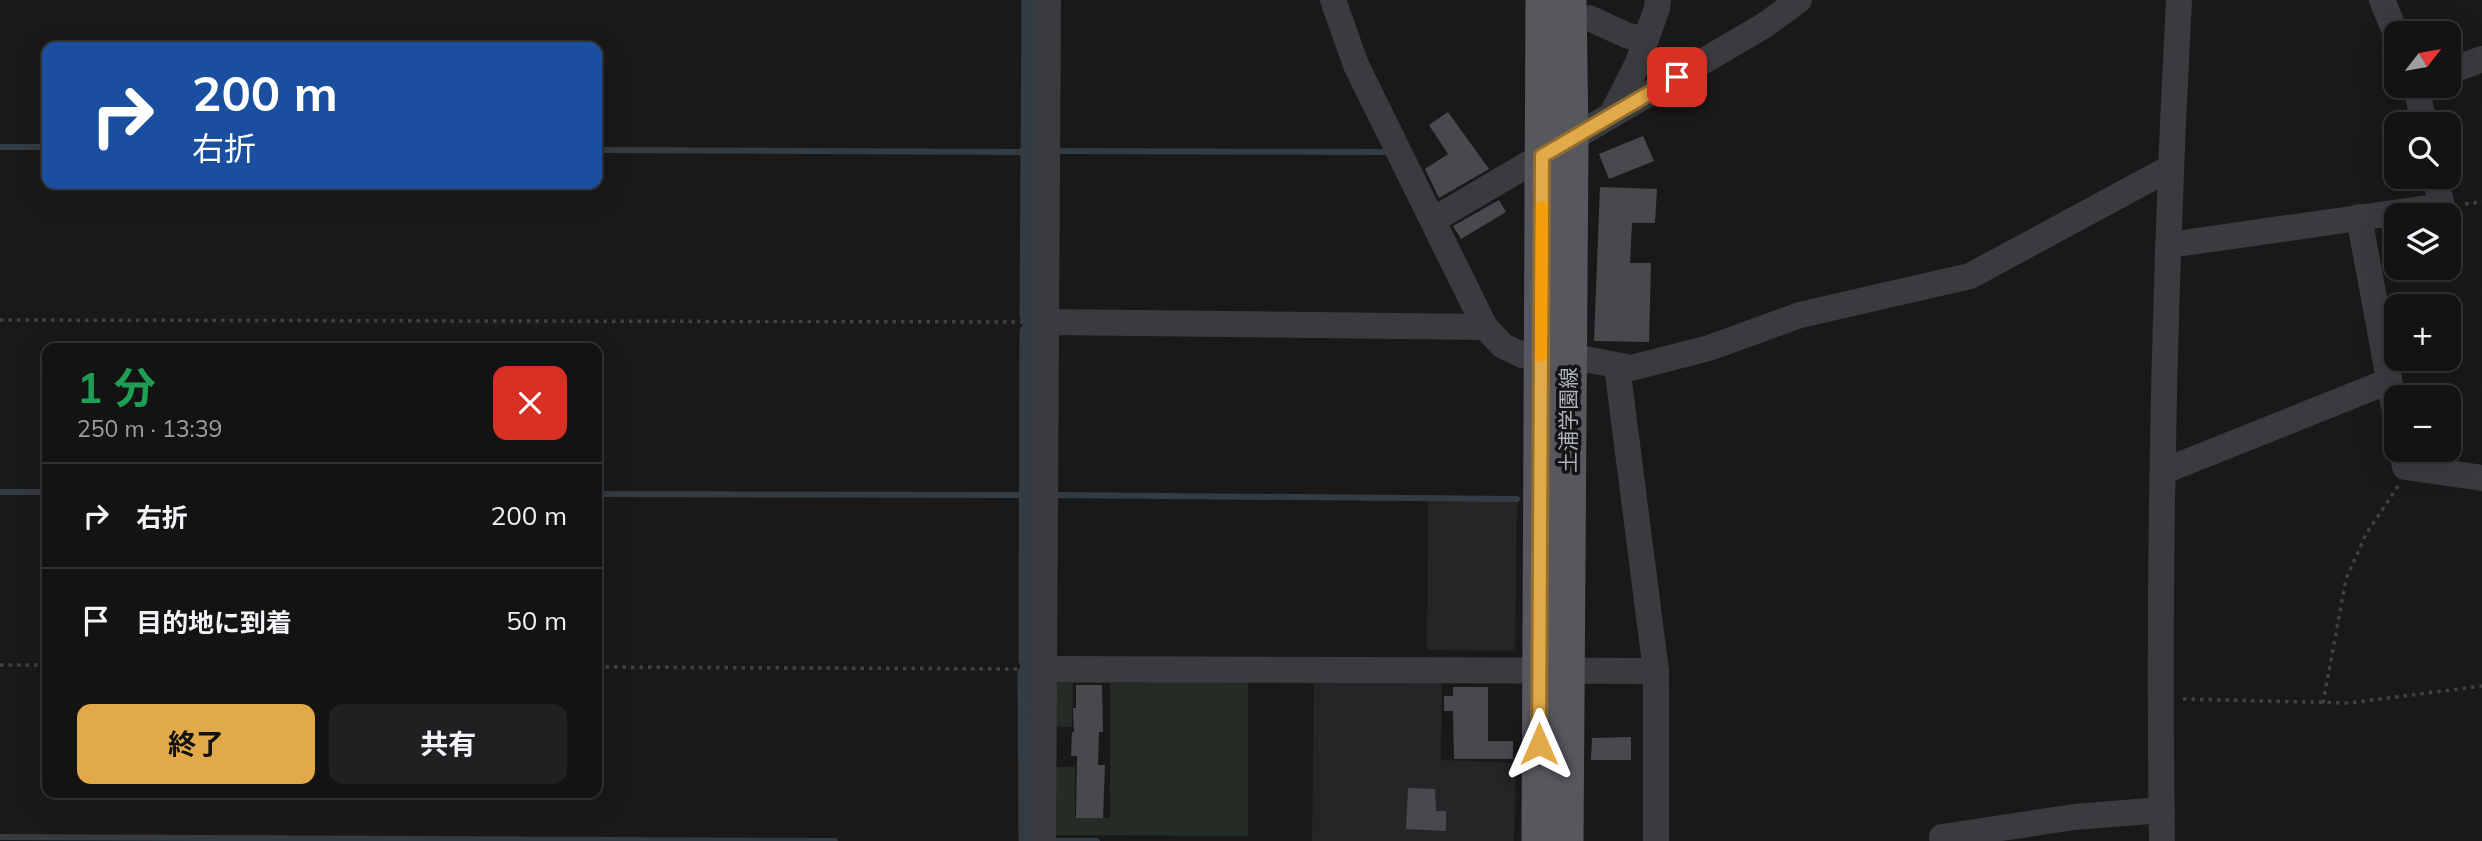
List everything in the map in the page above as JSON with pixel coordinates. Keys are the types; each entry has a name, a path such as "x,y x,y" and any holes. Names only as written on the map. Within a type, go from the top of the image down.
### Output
{"main road":[{"name":"土浦学園線","path":"1538,841 1553,671 1555,356 1542,156 1542,0"},
{"name":"土浦学園線","path":"1555,356 1579,9"},
{"name":"土浦学園線","path":"1553,671 1567,841"}],"street":[{"path":"1043,841 1048,0"},
{"path":"1333,0 1356,65 1485,327 1503,346 1522,355 1555,356 1631,369 1709,348 1800,315 1970,276 2170,169"},
{"path":"1611,116 1637,65 1658,0"},
{"path":"1433,220 1765,25 1799,0"},
{"path":"2162,841 2161,504 2164,471 2170,169 2179,0"},
{"path":"2382,0 2391,21"},
{"path":"1579,9 1626,35 1645,40"},
{"path":"2461,67 2482,59"},
{"path":"2169,245 2442,206 2438,189"},
{"path":"2359,217 2390,385"},
{"path":"1046,322 1485,327"},
{"path":"1617,366 1657,671 1656,841"},
{"path":"2164,471 2389,382"},
{"path":"2416,462 2482,478"},
{"path":"1043,669 1657,671"},
{"path":"1942,837 2074,817 2162,810"}],"path":[{"path":"0,320 1046,322"},
{"path":"2323,703 2346,579 2365,534 2398,487 2403,462"},
{"path":"0,665 42,665"},
{"path":"602,667 1043,669"},
{"path":"2160,699 2349,703 2482,686"}],"shaded area":[{"path":"1428,498 1517,501 1515,651 1427,650"},
{"path":"1056,675 1248,676 1248,836 1053,835 1054,767 1075,767 1075,818 1110,818 1110,683 1073,683 1072,727 1055,726"},
{"path":"1314,678 1442,681 1441,760 1516,763 1514,841 1312,841"}],"building":[{"path":"1448,112 1489,169 1439,198 1425,169 1448,154 1429,125"},
{"path":"1643,136 1654,161 1609,179 1599,154"},
{"path":"1600,187 1657,189 1655,223 1632,223 1630,263 1651,263 1649,342 1594,341"},
{"path":"1499,200 1506,212 1461,239 1453,226"},
{"path":"1076,685 1102,685 1103,732 1099,732 1098,765 1105,765 1103,818 1076,818 1077,756 1071,756"},
{"path":"1453,687 1488,687 1488,741 1513,741 1513,759 1454,759 1453,711 1444,711 1444,696 1453,696"},
{"path":"1631,737 1631,760 1591,760 1592,738"},
{"path":"1408,788 1435,789 1436,811 1446,811 1446,831 1406,829"}],"waterway":[{"path":"1030,315 1032,0"},
{"path":"0,147 42,147"},
{"path":"602,150 1032,152"},
{"path":"1056,151 1387,152"},
{"path":"1029,660 1030,332"},
{"path":"0,492 42,492"},
{"path":"602,494 1030,495"},
{"path":"1055,495 1517,499"},
{"path":"1028,674 1029,841"},
{"path":"0,837 835,841"},
{"path":"1052,841 1097,841"}],"slow traffic":[{"path":"1541,356 1542,207"}],"route":[{"path":"1539,744 1542,156 1677,77"}]}
